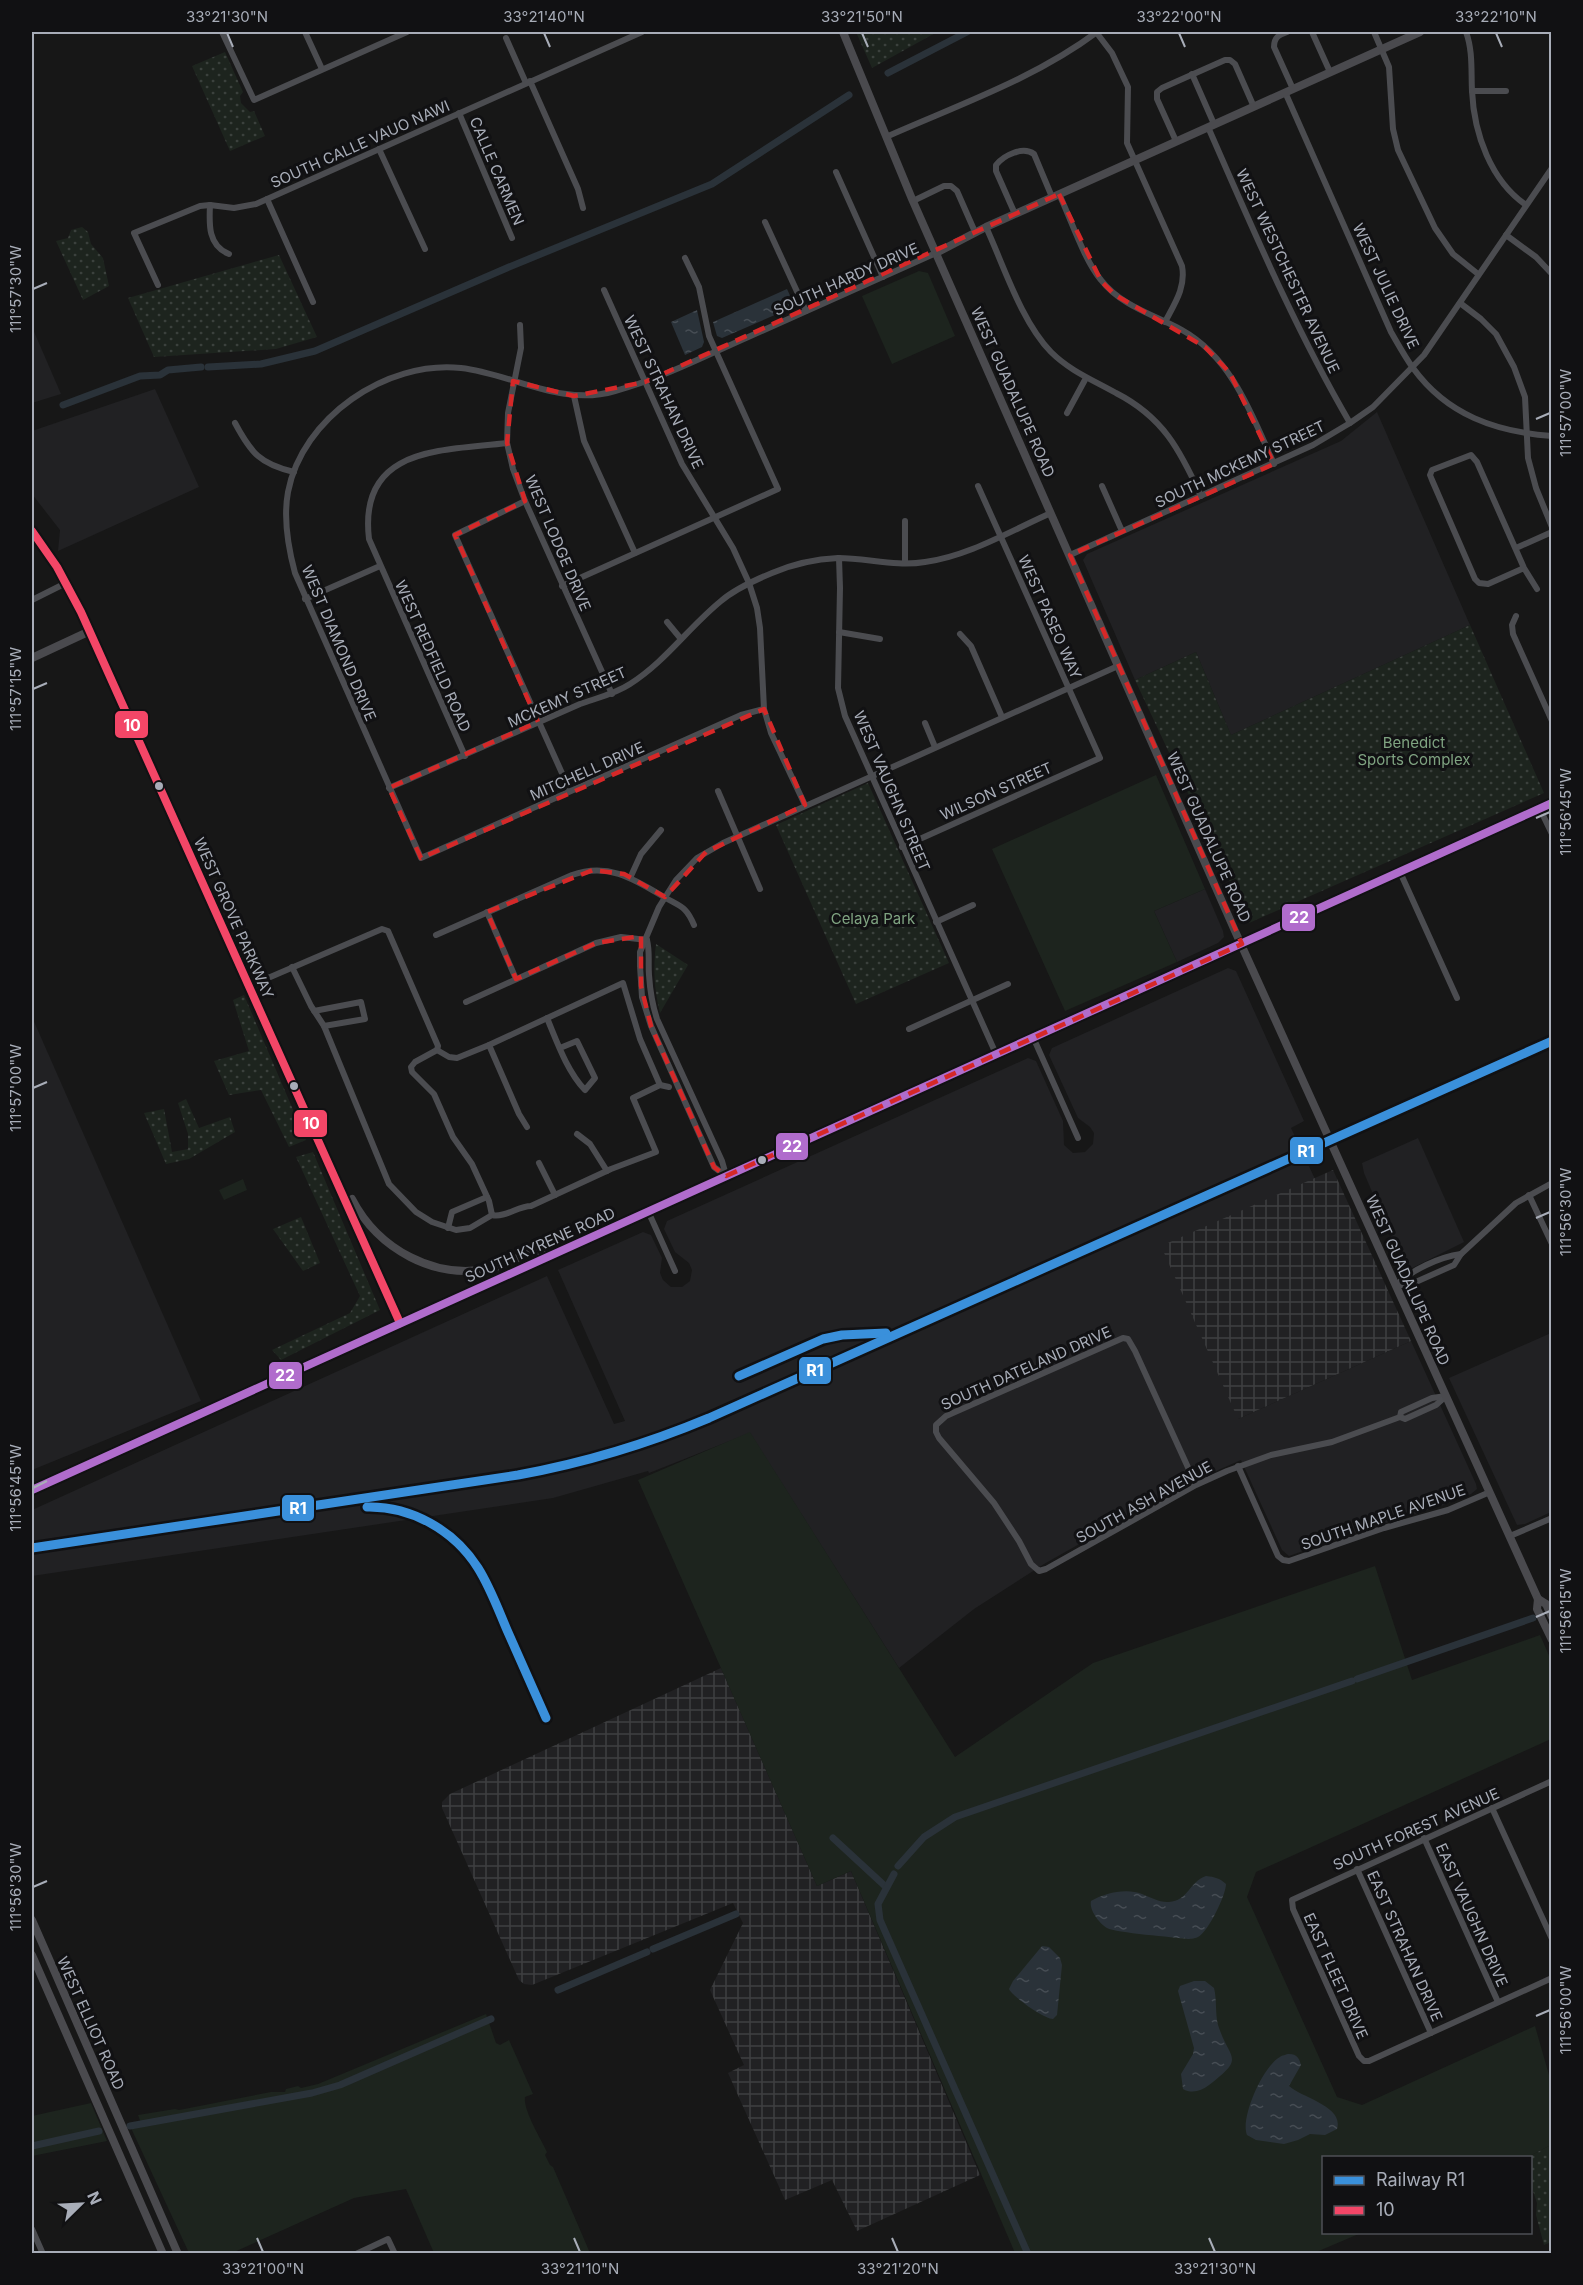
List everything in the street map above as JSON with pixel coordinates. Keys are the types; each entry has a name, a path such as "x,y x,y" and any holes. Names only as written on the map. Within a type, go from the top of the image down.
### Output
{"main road":[{"name":"WEST GUADALUPE ROAD","path":"843,32 913,201 1242,944 1446,1396 1542,1602 1537,1609 1551,1640"},
{"name":"SOUTH HARDY DRIVE","path":"936,253 975,232 1056,195 1420,32"},
{"name":"WEST GROVE PARKWAY","path":"32,531 66,583 90,631 400,1323"},
{"path":"32,658 90,631"},
{"name":"SOUTH KYRENE ROAD","path":"32,1490 1551,804"},
{"path":"327,1156 366,1222 392,1246 424,1263 454,1270 477,1271 501,1266 534,1252 560,1251"},
{"path":"1542,1602 1551,1617"},
{"name":"WEST ELLIOT ROAD","path":"32,1920 178,2253"},
{"name":"WEST ELLIOT ROAD","path":"32,1954 163,2253"}],"street":[{"path":"222,32 254,100 389,36 407,32"},
{"path":"306,32 322,69"},
{"name":"SOUTH CALLE VAUO NAWI","path":"158,285 134,233 190,208 210,205 234,208 256,204 642,32"},
{"path":"886,137 1020,78 1075,48 1097,32 1112,53 1128,87 1126,134 1134,160 1182,266 1185,278 1183,287 1165,322"},
{"name":"WEST JULIE DRIVE","path":"1287,32 1277,36 1274,40 1274,47 1289,91 1392,332 1413,368 1432,390 1454,408 1500,429 1551,436"},
{"path":"1312,32 1330,72"},
{"path":"1374,32 1390,75 1393,129 1398,150 1435,228 1453,254 1478,274"},
{"path":"1466,32 1470,45 1474,117 1480,137 1500,182 1510,194 1526,205"},
{"path":"506,38 578,189 583,208"},
{"path":"1176,141 1157,99 1157,93 1162,88 1192,74 1230,60 1235,64 1254,107"},
{"name":"WEST WESTCHESTER AVENUE","path":"1192,74 1258,241 1329,388 1350,423"},
{"path":"1472,91 1506,90"},
{"name":"CALLE CARMEN","path":"459,113 512,237"},
{"path":"380,149 425,249"},
{"path":"1015,214 996,171 996,165 1000,160 1022,150 1029,150 1034,154 1101,281 1115,294 1184,331 1205,347 1230,373 1247,403 1274,464"},
{"name":"SOUTH MCKEMY STREET","path":"1070,555 1274,464 1324,439 1383,399 1424,355 1551,168"},
{"path":"836,172 883,277"},
{"path":"913,201 944,186 951,186 957,191 975,232"},
{"path":"267,199 313,302"},
{"path":"210,205 209,227 212,238 220,250 229,254"},
{"path":"765,222 806,311"},
{"path":"986,227 1025,313 1049,350 1064,364 1148,413 1169,435 1185,461 1201,496"},
{"path":"1506,235 1536,257 1551,274"},
{"name":"SOUTH HARDY DRIVE","path":"294,472 303,450 316,431 338,407 362,392 399,376 431,369 459,368 489,373 574,396 612,392 645,382 716,352 936,253"},
{"path":"562,586 778,489 709,336 699,287 685,258"},
{"name":"WEST STRAHAN DRIVE","path":"604,290 682,464 715,516 749,583 757,608 760,628 764,709 771,733 805,806"},
{"path":"1460,303 1481,319 1505,347 1525,397 1527,412 1525,434 1531,473 1551,527"},
{"name":"WEST LODGE DRIVE","path":"520,325 521,348 508,413 507,443 513,469 562,586 612,694"},
{"path":"1067,413 1086,378"},
{"path":"574,396 584,441 635,553"},
{"path":"235,423 252,452 275,468 294,472"},
{"name":"WEST REDFIELD ROAD","path":"465,756 380,566 369,539 367,519 371,501 381,480 395,465 413,456 507,443"},
{"path":"1524,568 1488,584 1479,583 1475,579 1430,475 1432,470 1471,455 1477,462 1524,568 1537,589"},
{"name":"WEST DIAMOND DRIVE","path":"294,472 288,492 287,540 295,573 421,858"},
{"name":"WEST PASEO WAY","path":"978,486 1100,758"},
{"path":"1102,486 1122,531"},
{"path":"525,501 455,535 570,791"},
{"name":"MCKEMY STREET","path":"389,788 580,704 612,694 651,669 723,599 749,583 801,563 839,558 905,563 923,562 963,553 1051,513"},
{"path":"904,521 905,563"},
{"path":"1516,548 1551,532"},
{"name":"WEST VAUGHN STREET","path":"839,558 838,688 845,716 996,1054"},
{"path":"305,599 380,566"},
{"path":"32,600 66,583"},
{"path":"1516,616 1512,625 1513,634 1551,721"},
{"path":"666,622 681,639"},
{"path":"839,632 880,639"},
{"path":"960,634 971,646 1002,717"},
{"path":"726,1176 714,1167 646,1012 642,997 640,952 665,897 676,880 697,858 737,836 1119,666"},
{"name":"MITCHELL DRIVE","path":"421,858 741,715 764,709"},
{"path":"925,723 935,747"},
{"name":"WILSON STREET","path":"902,847 1100,758"},
{"path":"718,791 760,889"},
{"path":"1540,809 1551,834"},
{"path":"630,876 641,854 661,830"},
{"path":"436,935 585,871 610,870 630,876 688,910 694,925"},
{"path":"1400,872 1457,998"},
{"path":"936,922 973,905"},
{"path":"487,912 516,979"},
{"path":"268,978 382,929 388,931 438,1046 437,1050"},
{"path":"466,1002 586,947 611,939 629,937 646,940"},
{"path":"292,967 324,1026 389,1184 416,1212 448,1228 456,1230 470,1228 492,1215 498,1217 522,1206 531,1206 607,1171 656,1152 633,1098 660,1086 669,1087"},
{"path":"437,1050 449,1057 457,1058 623,983 640,1039 660,1086"},
{"path":"909,1029 1008,984"},
{"path":"314,1011 362,1002 365,1019 324,1026"},
{"path":"547,1018 560,1048 572,1072 585,1090 595,1078 576,1041 560,1048"},
{"path":"1033,1037 1078,1138"},
{"path":"489,1045 527,1127"},
{"path":"437,1050 416,1062 411,1067 412,1072 434,1094 453,1137 472,1164 487,1197 492,1215"},
{"path":"577,1134 590,1144 607,1171"},
{"path":"539,1163 555,1196"},
{"path":"1396,1286 1409,1285 1454,1265 1461,1254 1503,1213 1551,1183"},
{"path":"1529,1195 1551,1244"},
{"path":"448,1228 452,1212 487,1197"},
{"path":"648,1211 675,1271"},
{"path":"1396,1286 1406,1276 1449,1255 1461,1254"},
{"name":"SOUTH DATELAND DRIVE","path":"1039,1571 1031,1564 994,1503 938,1436 936,1425 946,1416 1117,1339 1128,1339 1136,1351 1196,1485"},
{"name":"SOUTH ASH AVENUE","path":"1039,1571 1063,1560 1196,1485 1238,1466 1271,1455 1332,1442 1400,1417 1405,1419 1436,1405 1446,1396"},
{"name":"SOUTH MAPLE AVENUE","path":"1238,1466 1278,1556 1289,1561 1384,1528 1444,1511 1490,1491"},
{"path":"1510,1536 1551,1518"},
{"name":"SOUTH FOREST AVENUE","path":"1292,1900 1551,1781"},
{"path":"1492,1808 1551,1939"},
{"name":"EAST VAUGHN DRIVE","path":"1424,1838 1498,2002"},
{"name":"EAST STRAHAN DRIVE","path":"1357,1869 1431,2033"},
{"name":"EAST FLEET DRIVE","path":"1292,1900 1293,1909 1359,2056 1364,2061 1369,2061 1431,2033"},
{"path":"1431,2033 1551,1978"},
{"path":"32,2229 43,2253"},
{"path":"356,2253 388,2239 395,2253"}],"highlighted area":[{"path":"1059,194 1101,281 1115,295 1205,347 1230,373 1274,464 1070,555 1242,944 726,1176 714,1167 651,1026 641,986 641,936 596,943 516,979 487,912 593,870 624,874 665,897 706,852 805,805 764,709 421,858 389,788 538,722 455,535 525,501 507,443 513,381 574,396 645,382"}],"shaded area":[{"path":"32,327 61,394 32,403"},
{"path":"155,389 199,487 58,551 60,530 32,494 32,431"},
{"path":"1377,412 1470,625 1231,735 1196,652 1135,680 1083,560 1087,554 1341,441"},
{"path":"1205,889 1224,937 1218,943 1177,962 1154,911"},
{"path":"1228,968 1236,971 1304,1121 1291,1128 1315,1179 1238,1419 1411,1341 1476,1484 1477,1489 1471,1494 1289,1556 1282,1550 1241,1460 1182,1486 1044,1564 974,1609 899,1668 750,1433 649,1473 648,1471 553,1498 32,1576 32,1510 547,1276 614,1424 625,1421 558,1270 643,1232 651,1235 662,1258 660,1273 663,1280 671,1287 682,1287 690,1281 692,1270 689,1263 675,1252 664,1229 667,1221 1028,1058 1036,1061 1063,1121 1064,1145 1073,1153 1085,1152 1093,1144 1094,1133 1078,1118 1049,1055 1052,1048"},
{"path":"32,1017 201,1401 32,1470"},
{"path":"1418,1138 1464,1242 1406,1271 1364,1173 1362,1163"},
{"path":"1333,1170 1411,1341 1238,1419 1161,1246"},
{"path":"1551,1333 1551,1512 1525,1524 1517,1525 1449,1378"},
{"path":"721,1668 817,1886 851,1871 980,2175 857,2231 832,2180 785,2200 728,2073 744,2065 710,1990 743,1923 733,1903 532,1985 524,1984 519,1980 442,1808 442,1802 450,1794"}],"green space":[{"path":"856,32 937,32 872,68"},
{"path":"225,52 243,92 240,96 241,103 250,112 254,111 265,136 230,151 192,66"},
{"path":"82,227 88,232 91,244 103,258 109,286 83,300 56,241 68,238 71,230"},
{"path":"279,255 317,337 276,349 154,357 128,298"},
{"path":"919,271 928,273 955,336 892,364 862,296"},
{"name":"Benedict Sports Complex","path":"1470,625 1544,793 1249,923 1135,680 1196,652 1231,735"},
{"path":"1156,775 1205,889 1154,911 1177,962 1065,1011 992,849"},
{"name":"Celaya Park","path":"868,783 949,963 856,1004 776,825"},
{"path":"656,944 688,965 660,1013 655,978"},
{"path":"244,995 306,1140 289,1147 261,1090 229,1095 214,1061 249,1051 233,1000"},
{"path":"186,1099 199,1128 230,1117 235,1132 189,1159 166,1164 144,1113 164,1109 172,1152 188,1149 188,1134 178,1103"},
{"path":"313,1152 380,1310 281,1360 272,1350 350,1313 360,1296 296,1157"},
{"path":"243,1179 247,1190 224,1200 219,1190"},
{"path":"301,1217 320,1263 303,1271 273,1229"},
{"path":"750,1432 955,1757 1093,1663 1375,1566 1412,1680 1540,1635 1551,1660 1551,1739 1256,1872 1247,1897 1337,2097 1362,2105 1535,2026 1551,2082 1551,2145 1530,2156 1322,2156 1322,2234 1359,2234 1314,2253 1015,2253 851,1871 817,1886 638,1480"},
{"path":"486,2014 496,2043 500,2045 509,2040 533,2094 525,2097 527,2109 547,2152 545,2155 553,2167 590,2253 434,2253 406,2189 354,2198 232,2253 189,2253 131,2128 142,2126 138,2115 179,2110 271,2092 285,2092 286,2089 298,2086 301,2088 318,2084"},
{"path":"91,2103 107,2141 32,2156 32,2116"},
{"path":"1551,2145 1551,2242 1544,2245 1536,2215 1537,2203 1532,2188 1532,2156 1530,2156"}],"water":[{"path":"787,289 793,302 791,308 722,338 717,336 713,322"},
{"path":"697,310 704,342 702,347 685,355 671,322"},
{"path":"1206,1876 1214,1877 1226,1884 1220,1904 1211,1921 1202,1934 1196,1938 1112,1930 1095,1916 1091,1905 1091,1901 1123,1891 1136,1892 1162,1902 1175,1901"},
{"path":"1042,1946 1049,1947 1060,1958 1062,1965 1057,2015 1053,2019 1029,2007 1009,1989"},
{"path":"1194,1981 1205,1981 1214,1988 1218,2025 1232,2058 1228,2069 1221,2076 1206,2087 1193,2092 1183,2089 1181,2074 1194,2048 1178,1991 1180,1986"},
{"path":"1289,2054 1297,2057 1301,2065 1289,2086 1328,2108 1337,2121 1337,2129 1325,2135 1310,2134 1284,2144 1256,2140 1247,2135 1246,2127 1254,2093 1273,2062"}],"waterway":[{"path":"888,73 967,32"},
{"path":"208,367 261,364 315,351 509,267 712,184 849,95"},
{"path":"63,405 140,376 160,375 168,370 201,367"},
{"path":"1357,1679 1533,1618"},
{"path":"898,1866 924,1837 955,1817 1352,1681"},
{"path":"833,1838 886,1887"},
{"path":"894,1874 878,1904 880,1920 1028,2254"},
{"path":"653,1949 736,1914"},
{"path":"558,1990 647,1952"},
{"path":"130,2126 312,2093 340,2085 491,2019"},
{"path":"32,2146 99,2131"}],"rail line":[{"name":"R1","path":"32,1548 518,1475 591,1459 639,1444 709,1418 1552,1041"},
{"name":"R1","path":"739,1376 823,1339 842,1335 886,1333"},
{"name":"R1","path":"367,1507 400,1511 415,1516 444,1532 468,1554 490,1590 546,1718"}],"transit line":[{"name":"10","path":"32,531 57,567 81,612 400,1323"},
{"name":"22","path":"32,1490 1552,803"}]}
